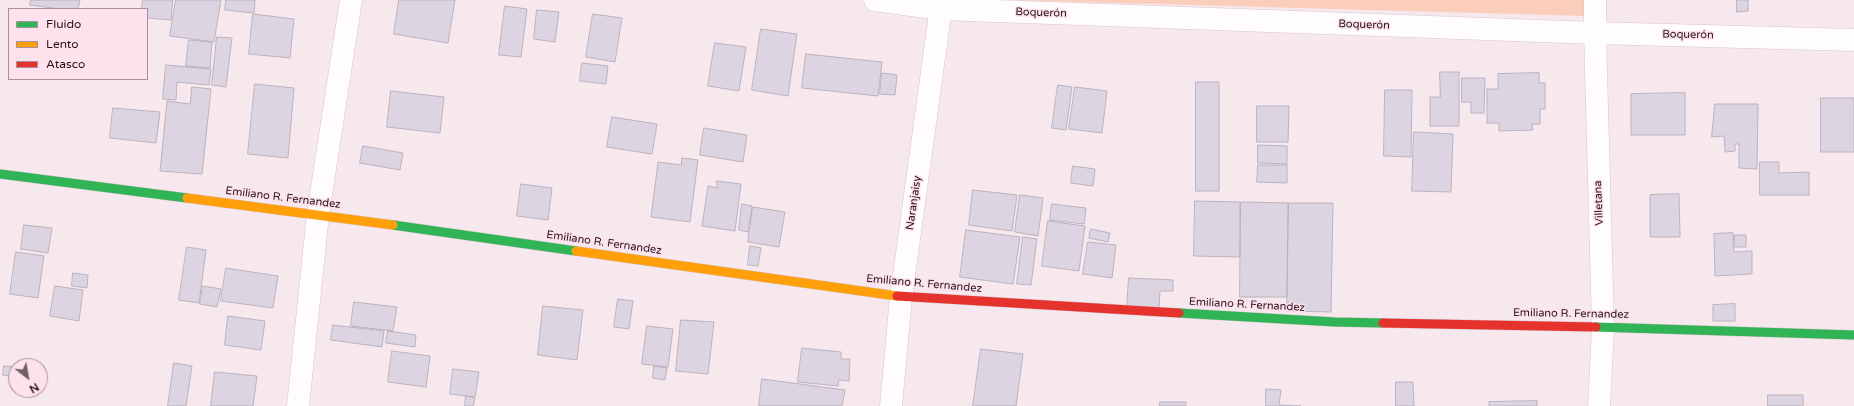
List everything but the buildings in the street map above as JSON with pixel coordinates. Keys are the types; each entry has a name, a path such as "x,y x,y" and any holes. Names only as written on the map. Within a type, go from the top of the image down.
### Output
{"street":[{"path":"298,406 318,214 351,0"},
{"name":"Boquerón","path":"875,0 1595,33 1854,40"},
{"name":"Villetana","path":"1595,0 1603,327 1599,406"},
{"name":"Naranjaisy","path":"891,406 901,297 941,4"},
{"name":"Emiliano R. Fernandez","path":"0,174 318,214 901,297 1335,322 1603,327 1854,335"}],"shaded area":[{"path":"1011,0 1586,0 1586,16"}],"traffic: fast":[{"path":"0,174 187,198"},
{"path":"393,225 576,251"},
{"path":"1179,313 1335,322 1383,323"},
{"path":"1596,327 1854,335"}],"traffic: slow":[{"path":"187,198 393,225"},
{"path":"576,251 897,296"}],"traffic: jam":[{"path":"897,296 1179,313"},
{"path":"1383,323 1596,327"}]}
